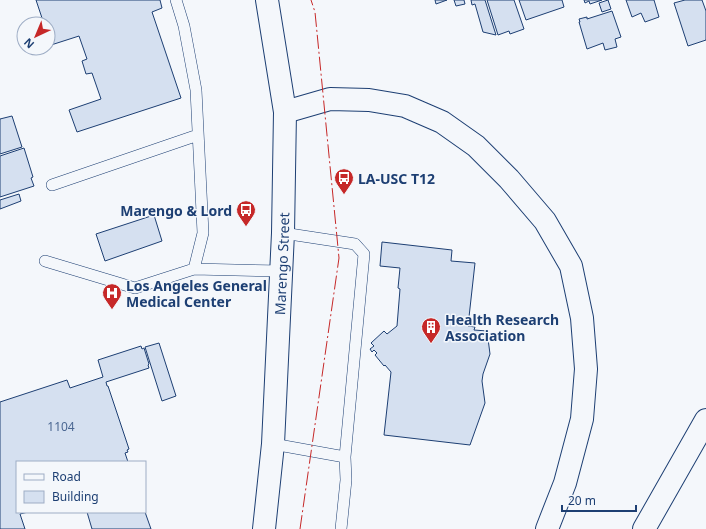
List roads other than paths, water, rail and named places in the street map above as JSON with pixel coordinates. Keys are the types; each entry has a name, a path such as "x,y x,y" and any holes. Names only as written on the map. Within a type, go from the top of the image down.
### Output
{"main road":[{"name":"Marengo Street","path":"264,529 273,444 283,233 285,112 267,0"},
{"path":"285,112 330,99 369,100 411,108 442,122 476,146 510,178 545,221 571,266 582,318 586,369 582,419 565,483 547,529"},
{"path":"644,529 706,420"}],"lane":[{"path":"176,0 184,26 196,90 203,232 194,269"},
{"path":"52,185 198,136"},
{"path":"283,233 355,244 364,254 345,457 346,480 341,529"},
{"path":"45,261 135,288 194,269 281,272"},
{"path":"273,444 345,457"}],"place":[{"name":"LA-USC T12","path":"344,195"},
{"name":"Marengo & Lord","path":"246,227"},
{"name":"Los Angeles General Medical Center","path":"112,310"},
{"name":"Health Research Association","path":"431,344"}]}
